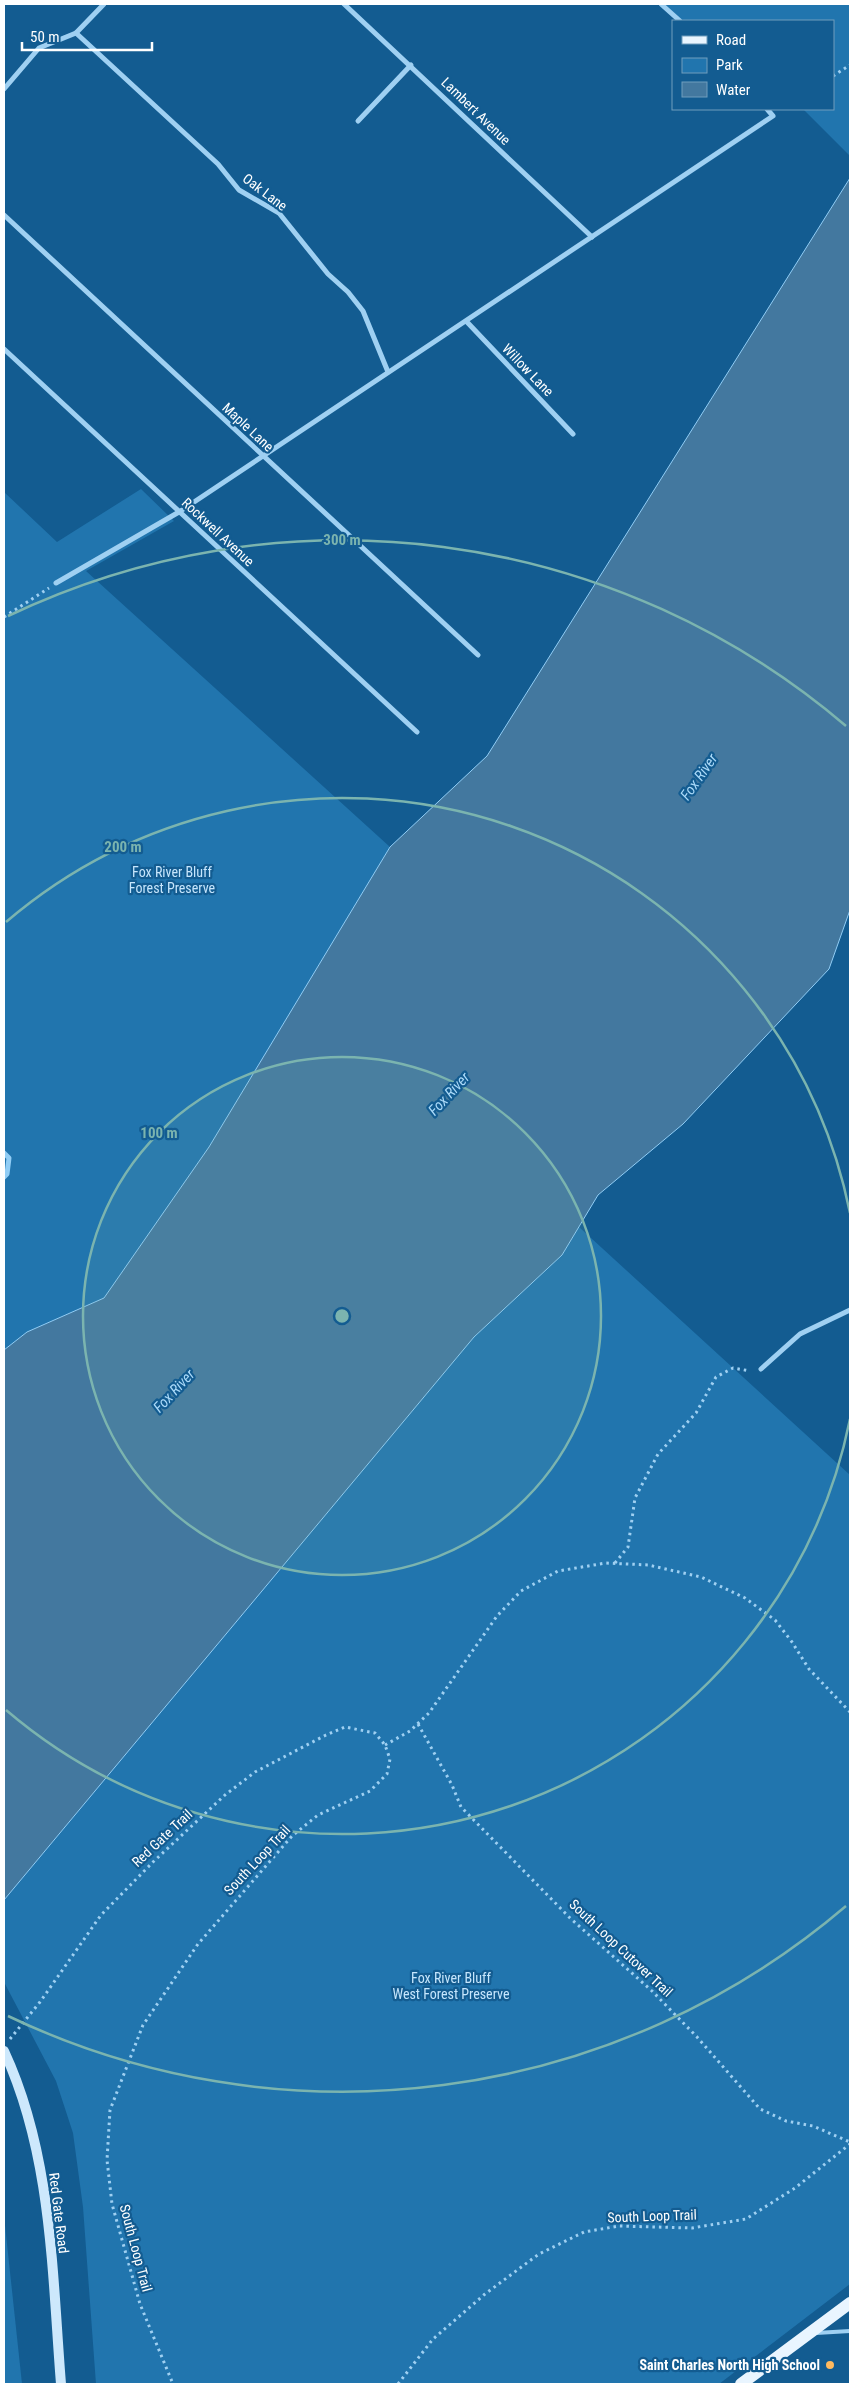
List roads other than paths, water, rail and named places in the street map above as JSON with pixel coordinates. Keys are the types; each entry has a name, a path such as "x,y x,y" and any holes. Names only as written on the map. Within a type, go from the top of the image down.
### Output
{"main road":[{"name":"Red Gate Road","path":"5,2046 20,2084 38,2152 50,2245 60,2384"},
{"path":"742,2384 850,2303"}],"street":[{"path":"4,89 40,48 76,33 104,4"},
{"name":"Lambert Avenue","path":"344,4 592,237"},
{"path":"661,4 679,20"},
{"name":"Oak Lane","path":"76,33 218,164 239,190 279,214 328,274 348,292 363,311 388,372"},
{"path":"358,122 411,65"},
{"path":"56,583 179,512 466,322 773,116 767,110"},
{"name":"Maple Lane","path":"4,215 478,655"},
{"name":"Willow Lane","path":"466,322 573,434"},
{"name":"Rockwell Avenue","path":"4,349 417,732"},
{"path":"761,1369 800,1334 850,1310"}],"lane":[{"path":"809,2334 850,2331"}],"water":[{"name":"Fox River","path":"850,178 850,910 829,969 683,1124 598,1195 562,1255 474,1337 4,1900 4,1350 27,1332 104,1298 209,1147 390,847 487,756"}],"waterway":[{"path":"4,1153 9,1158 7,1174 4,1177"}],"place":[{"name":"Saint Charles North High School","path":"830,2365"}],"park label":[{"name":"Fox River Bluff Forest Preserve","path":"172,880"},
{"name":"Fox River Bluff West Forest Preserve","path":"451,1986"}]}
